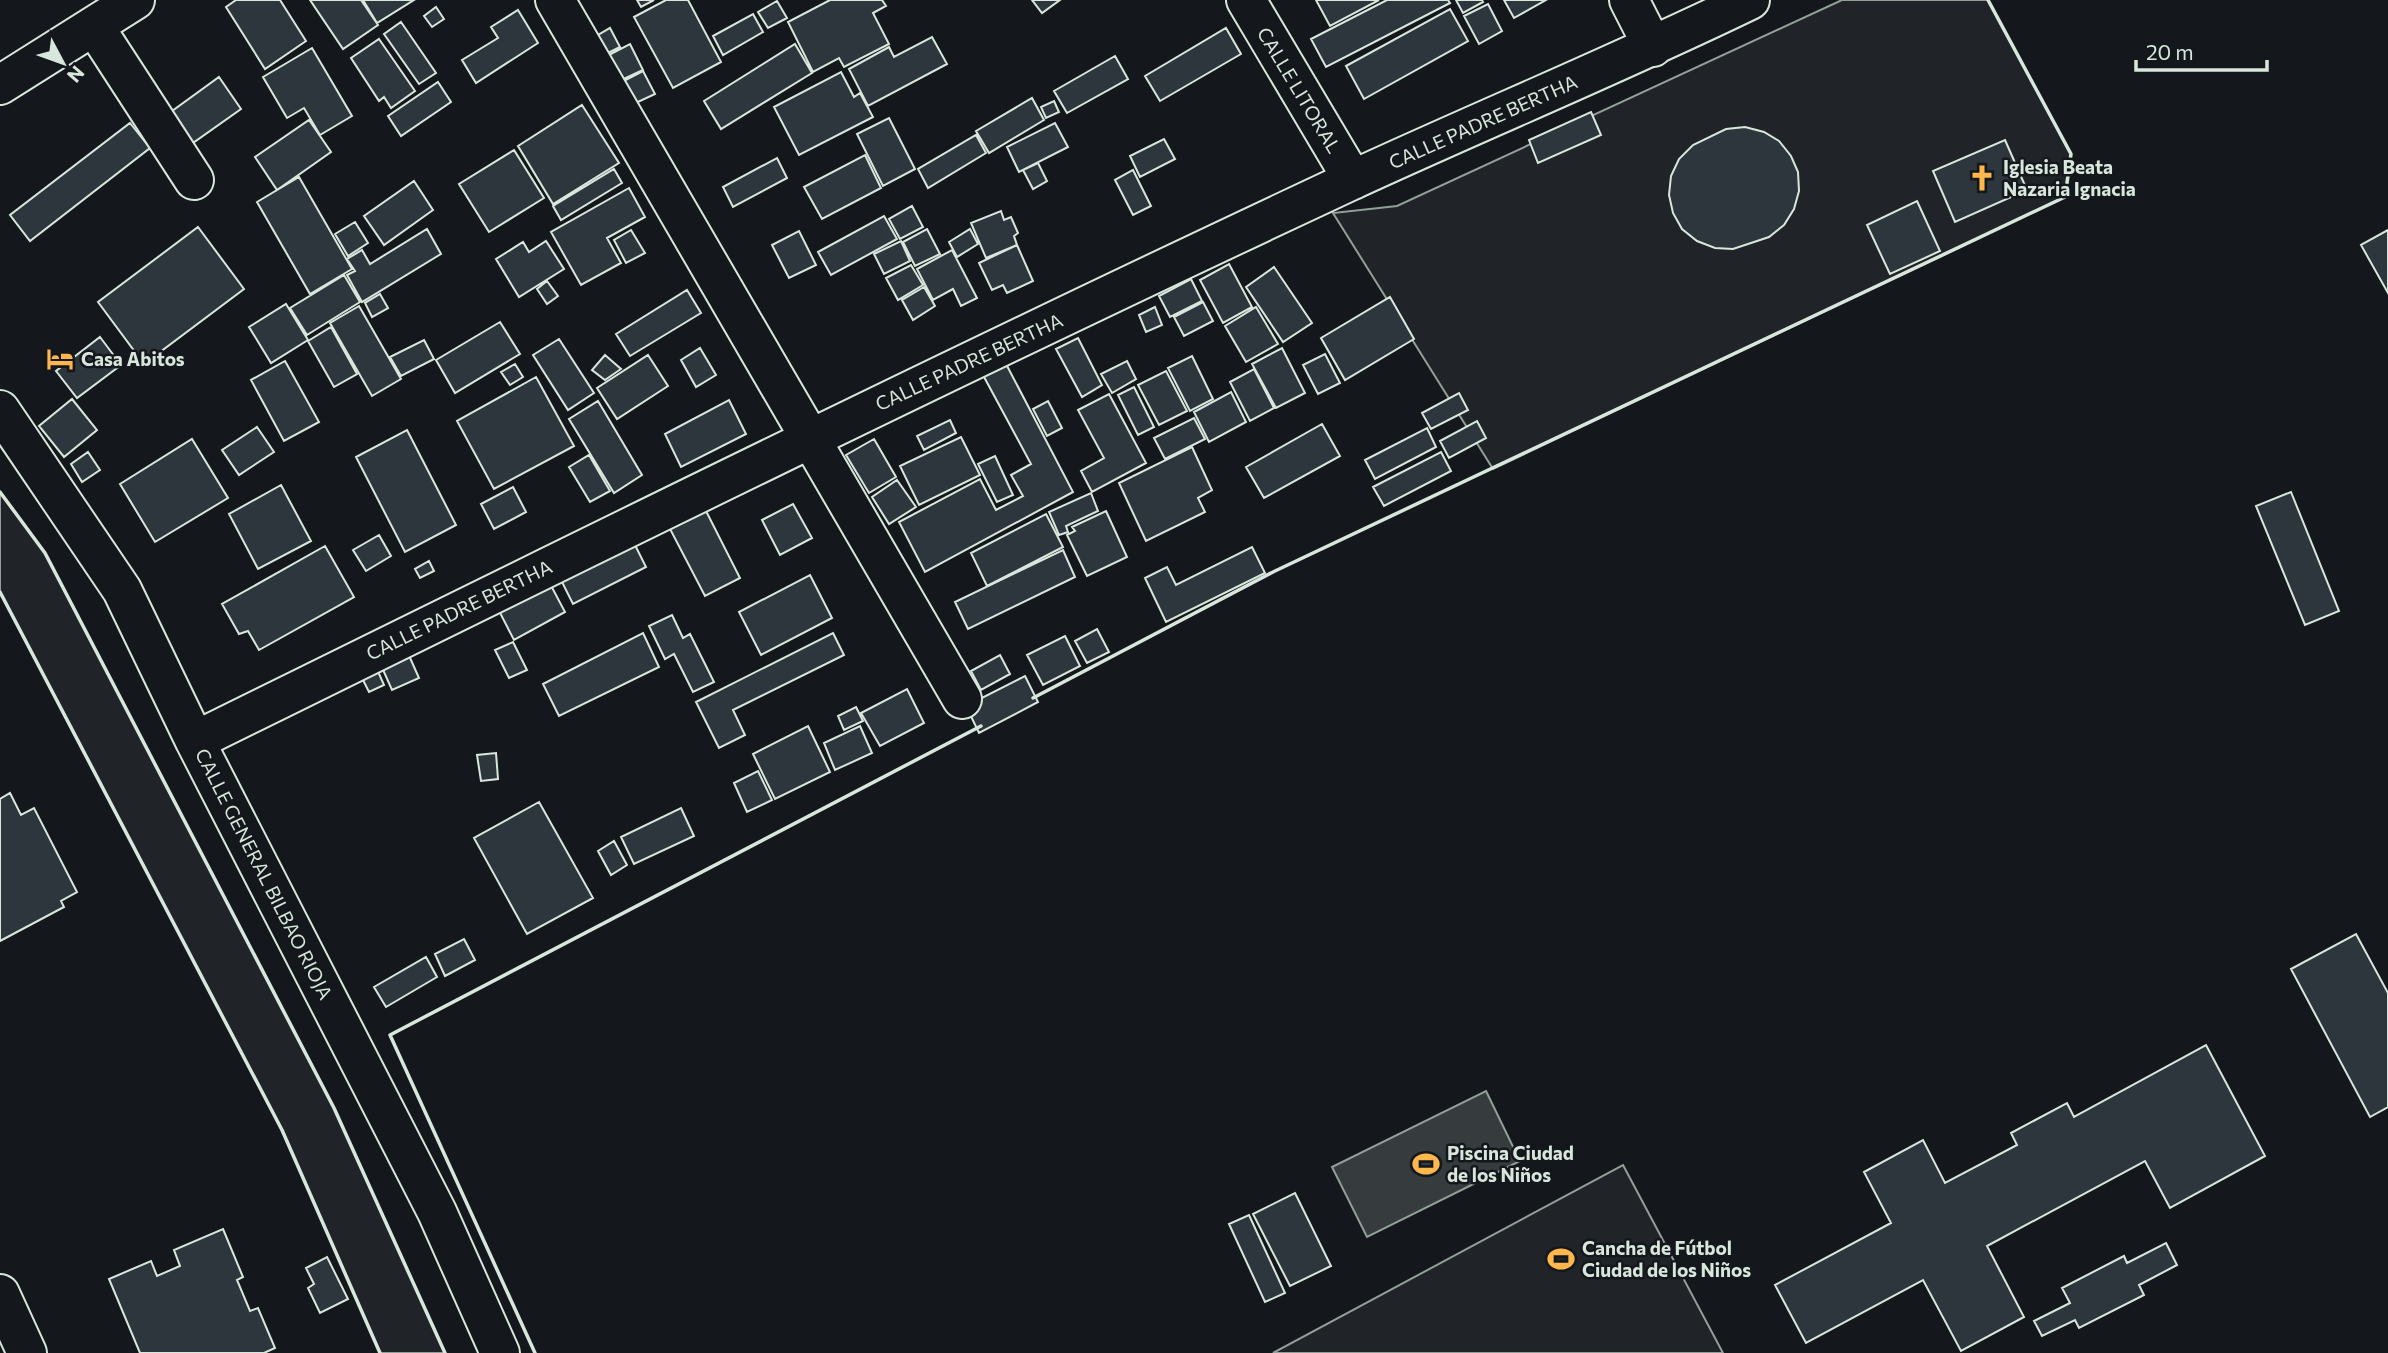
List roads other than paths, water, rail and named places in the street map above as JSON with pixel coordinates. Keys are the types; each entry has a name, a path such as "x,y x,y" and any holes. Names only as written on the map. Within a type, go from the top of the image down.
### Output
{"street":[{"path":"0,85 135,0"},
{"path":"555,0 962,699"},
{"name":"CALLE LITORAL","path":"1246,0 1353,180"},
{"path":"1629,0 1653,47"},
{"name":"CALLE PADRE BERTHA","path":"195,741 809,438 1353,180 1653,47 1750,0"},
{"path":"94,26 194,180"},
{"name":"CALLE GENERAL BILBAO RIOJA","path":"0,410 122,590 195,741 425,1187 500,1353"},
{"path":"0,1294 27,1353"}],"place":[{"name":"Iglesia Beata Nazaria Ignacia","path":"1982,178"},
{"name":"Casa Abitos","path":"60,359"},
{"name":"Piscina Ciudad de los Niños","path":"1426,1164"},
{"name":"Cancha de Fútbol Ciudad de los Niños","path":"1561,1259"}]}
